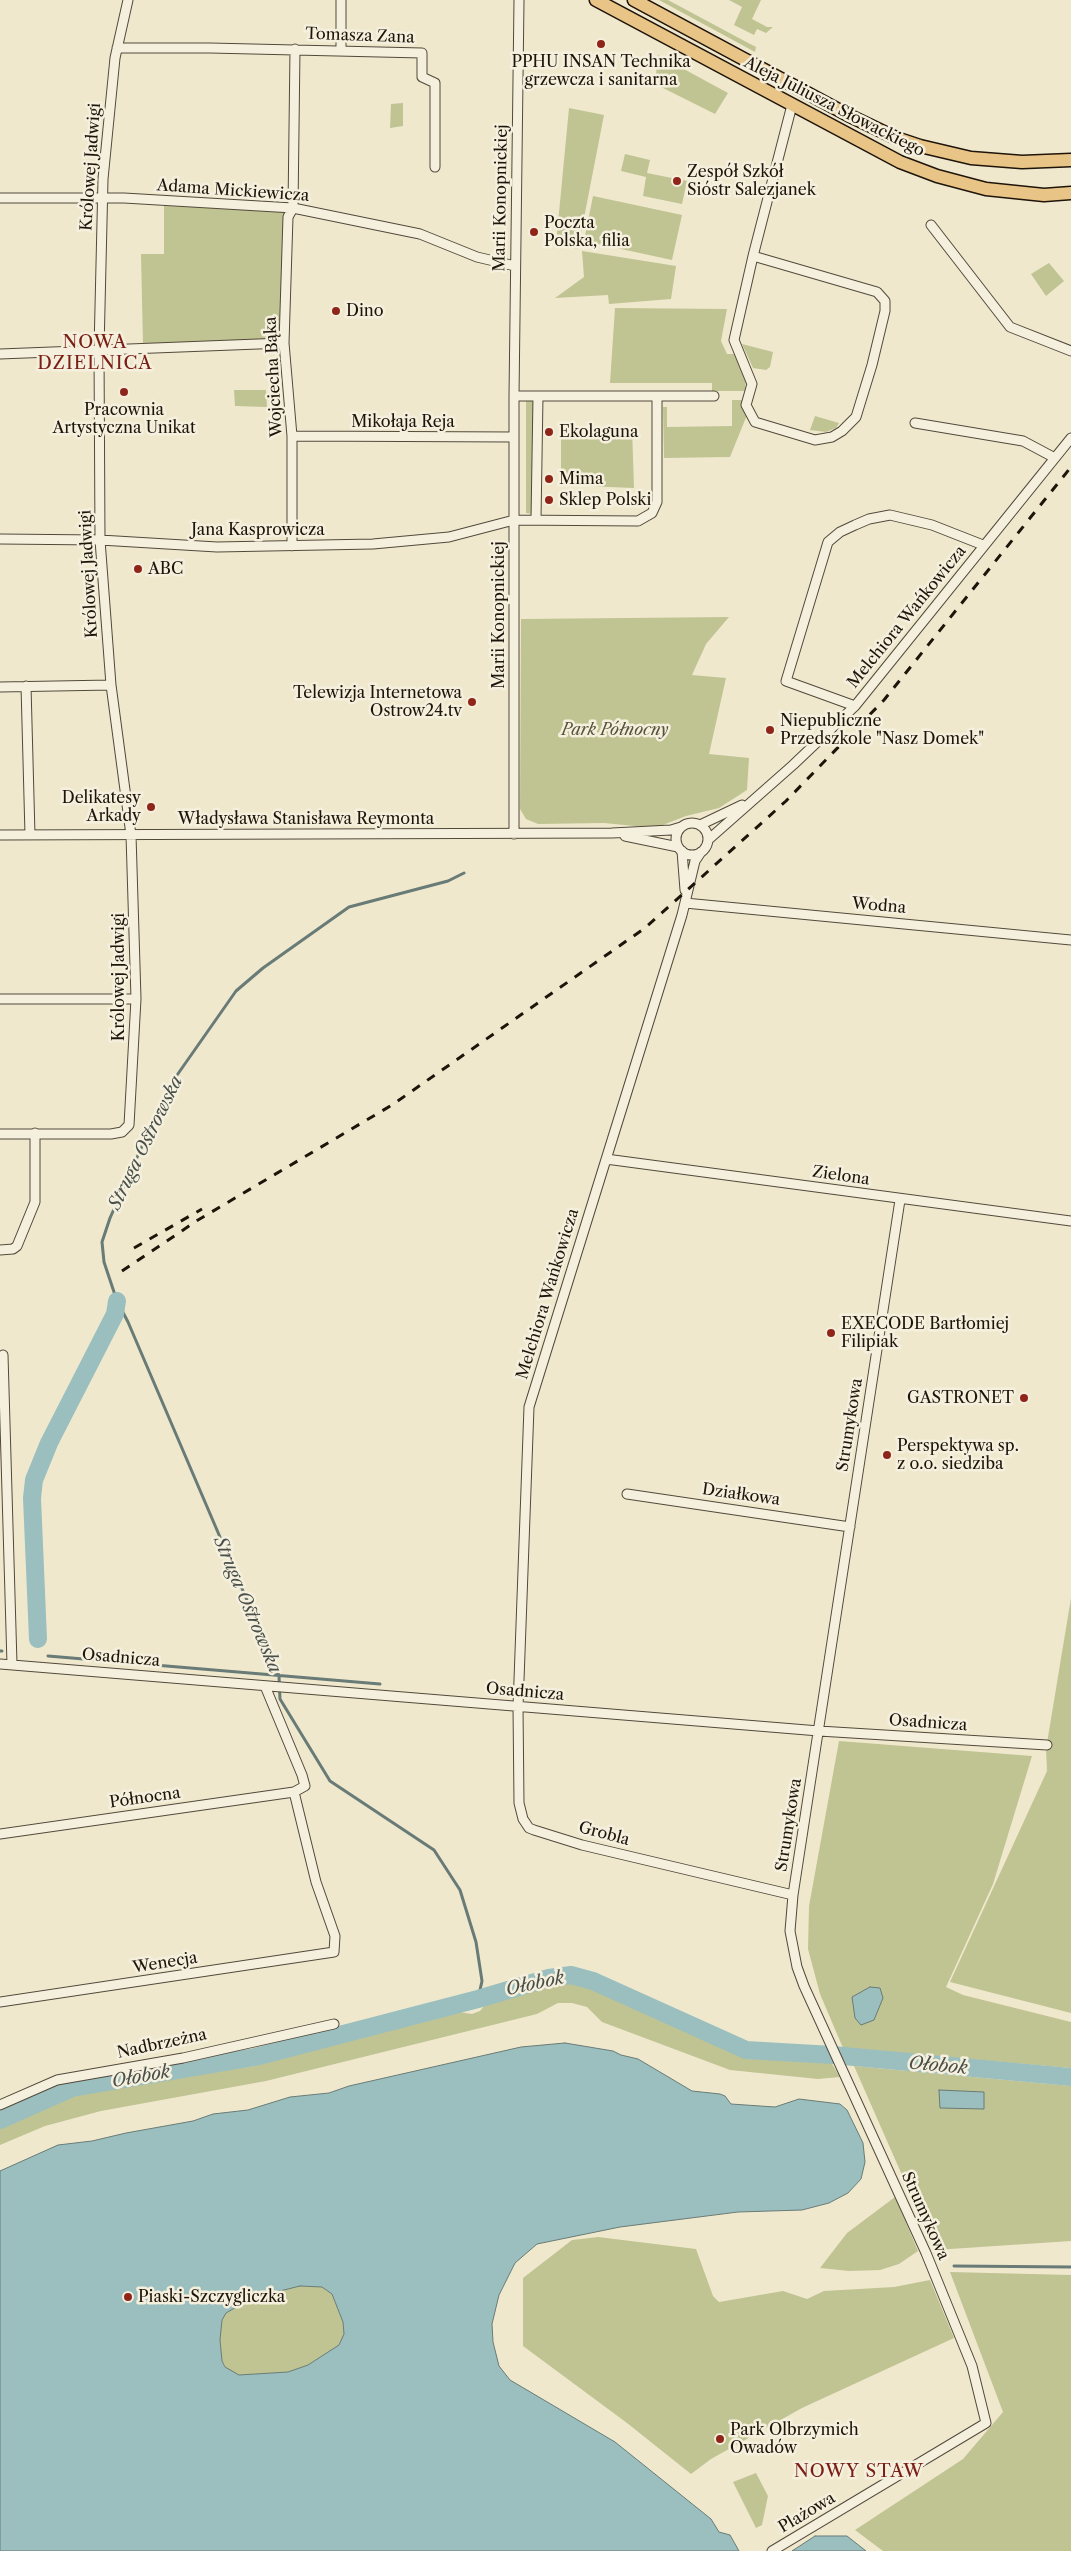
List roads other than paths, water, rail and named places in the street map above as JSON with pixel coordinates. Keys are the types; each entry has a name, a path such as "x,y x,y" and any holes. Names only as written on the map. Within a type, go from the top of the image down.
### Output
{"main road":[{"name":"Aleja Juliusza Słowackiego","path":"596,0 894,159 937,176 1005,192 1044,195 1071,193"},
{"name":"Aleja Juliusza Słowackiego","path":"634,0 848,115 896,138 946,153 980,159 1022,162 1071,160"}],"street":[{"name":"Królowej Jadwigi","path":"35,1133 111,1134 122,1132 129,1125 136,999 131,835 111,685 100,540 99,350 102,198 117,48 128,0"},
{"path":"341,0 341,51"},
{"name":"Marii Konopnickiej","path":"514,834 514,396 519,0"},
{"name":"Tomasza Zana","path":"117,48 296,49 422,53 422,77 435,83 435,167"},
{"name":"Tomasza Zana","path":"293,208 296,49"},
{"path":"753,256 877,292 885,301 885,311 872,365 856,417 842,431 832,437 815,440 755,422 746,405 752,384 734,340 753,256 792,105"},
{"name":"Adama Mickiewicza","path":"0,198 102,198 293,208 420,234 477,257 515,266"},
{"name":"Wojciecha Bąka","path":"292,546 292,436 284,343 288,217 293,208"},
{"path":"931,225 1010,327 1071,351"},
{"path":"0,354 284,343"},
{"path":"514,396 714,396"},
{"path":"536,520 538,396"},
{"name":"Jana Kasprowicza","path":"0,538 100,540 207,547 292,546 414,542 469,533 514,520 638,521 652,513 657,502 657,396"},
{"path":"915,423 1023,441 1055,458"},
{"name":"Mikołaja Reja","path":"292,436 514,437"},
{"name":"Melchiora Wańkowicza","path":"708,840 751,800 793,766 855,706 1071,438"},
{"path":"855,706 786,681 828,542 840,532 855,525 869,519 890,515 932,525 983,545"},
{"path":"0,687 111,685"},
{"path":"26,686 30,835"},
{"name":"Melchiora Wańkowicza","path":"700,825 751,800"},
{"path":"690,823 700,825 706,830 708,840 701,852 691,854 680,849 676,836 681,827 690,823"},
{"name":"Władysława Stanisława Reymonta","path":"0,835 612,833 671,830 681,827"},
{"name":"Władysława Stanisława Reymonta","path":"612,833 680,849"},
{"name":"Melchiora Wańkowicza","path":"680,849 685,903"},
{"name":"Melchiora Wańkowicza","path":"518,1707 528,1414 532,1395 685,903 695,861 701,852"},
{"name":"Wodna","path":"685,903 1071,940"},
{"path":"0,999 136,999"},
{"path":"0,1134 35,1133 35,1202 17,1246 12,1249 0,1250"},
{"name":"Zielona","path":"606,1160 1071,1221"},
{"name":"Strumykowa","path":"900,1200 792,1895 790,1931 797,1967 926,2253 972,2366 986,2423"},
{"path":"3,1355 12,1664"},
{"name":"Działkowa","path":"628,1494 850,1526"},
{"name":"Osadnicza","path":"0,1664 818,1731 1047,1746"},
{"path":"265,1686 302,1774 305,1786 294,1792"},
{"name":"Grobla","path":"518,1707 519,1803 523,1819 529,1828 582,1845 792,1895"},
{"name":"Północna","path":"0,1834 294,1792"},
{"name":"Wenecja","path":"0,2002 334,1952 335,1936 316,1882 294,1792"},
{"name":"Nadbrzeżna","path":"0,2105 57,2080 183,2058 334,2024"},
{"name":"Plażowa","path":"772,2551 986,2423"}],"water":[{"path":"870,1987 880,1988 883,1998 874,2020 861,2025 855,2018 852,1997"},
{"name":"Piaski-Szczygliczka","path":"565,2043 613,2051 638,2059 692,2091 725,2096 731,2104 775,2107 799,2099 840,2104 847,2110 863,2143 865,2162 861,2179 848,2193 829,2203 802,2210 738,2212 620,2227 537,2244 515,2263 499,2295 492,2324 493,2342 499,2366 510,2380 615,2442 711,2519 719,2532 730,2535 739,2551 0,2551 0,2171 58,2145 92,2141 193,2121 213,2114 248,2110 290,2097 329,2093 349,2086 521,2047","holes":["300,2286 322,2287 332,2294 343,2322 344,2334 339,2345 308,2365 288,2372 239,2375 225,2367 222,2361 220,2340 222,2320 226,2313 252,2298"]},
{"path":"939,2090 984,2092 984,2109 940,2108"},
{"path":"815,2536 847,2536 866,2551 792,2551"}],"waterway":[{"name":"Struga Ostrowska","path":"464,873 448,881 349,907 263,968 236,991 168,1088 110,1218 102,1242 104,1262 117,1301 128,1322 273,1661 279,1676 280,1699 330,1781 434,1850 460,1890 476,1942 482,1981 478,1999"},
{"name":"Struga Ostrowska","path":"38,1639 32,1498 34,1480 49,1443 115,1314 117,1301"},
{"path":"48,1656 380,1684"},
{"name":"Ołobok","path":"0,2120 72,2088 255,2057 478,1999 549,1978 571,1975 593,1981 746,2050 833,2055 1071,2077"},
{"path":"954,2266 1071,2267"}],"railway":[{"path":"122,1271 198,1220 392,1105 645,928 786,801 884,700 1071,467"},
{"path":"134,1248 202,1209"}],"place":[{"name":"PPHU INSAN Technika grzewcza i sanitarna","path":"601,44"},
{"name":"Zespół Szkół Sióstr Salezjanek","path":"677,181"},
{"name":"Poczta Polska, filia","path":"534,232"},
{"name":"Dino","path":"336,311"},
{"name":"Pracownia Artystyczna Unikat","path":"124,392"},
{"name":"Ekolaguna","path":"549,432"},
{"name":"Mima","path":"549,479"},
{"name":"Sklep Polski","path":"549,500"},
{"name":"ABC","path":"138,569"},
{"name":"Telewizja Internetowa Ostrow24.tv","path":"472,702"},
{"name":"Niepubliczne Przedszkole \"Nasz Domek\"","path":"770,730"},
{"name":"Delikatesy Arkady","path":"151,807"},
{"name":"EXECODE Bartłomiej Filipiak","path":"831,1333"},
{"name":"GASTRONET","path":"1024,1398"},
{"name":"Perspektywa sp. z o.o. siedziba","path":"887,1455"},
{"name":"Piaski-Szczygliczka","path":"128,2297"},
{"name":"Park Olbrzymich Owadów","path":"720,2439"}],"district":[{"name":"NOWA DZIELNICA","path":"95,353"},
{"name":"NOWY STAW","path":"859,2472"}],"park label":[{"name":"Park Północny","path":"615,730"}]}
